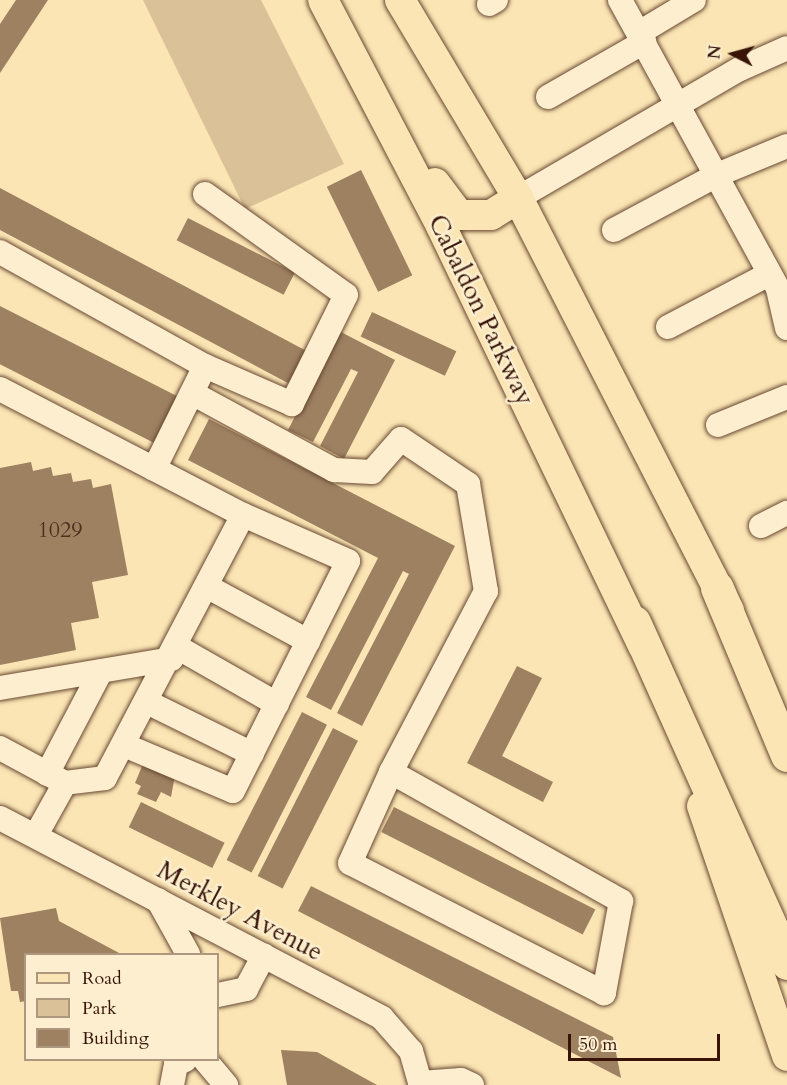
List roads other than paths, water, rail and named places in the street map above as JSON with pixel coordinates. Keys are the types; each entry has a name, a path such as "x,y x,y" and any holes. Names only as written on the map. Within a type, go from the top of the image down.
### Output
{"highway":[{"path":"717,588 787,754"},
{"path":"634,622 787,963"}],"main road":[{"name":"Cabaldon Parkway","path":"322,0 365,81 634,622 787,1056"},
{"path":"400,0 518,198 717,588 787,715"},
{"path":"365,81 399,111 454,211 476,218 492,215 518,198"}],"street":[{"path":"620,0 717,174 769,274 787,328"},
{"path":"548,97 694,0"},
{"path":"518,198 787,48"},
{"path":"614,230 717,174 787,146"},
{"path":"0,252 206,366 292,404 346,296 205,195"},
{"path":"668,327 769,274"},
{"path":"154,469 206,366"},
{"path":"0,389 243,515 348,561 233,791 124,745"},
{"path":"192,393 334,470 372,472 401,439 468,484 486,591 391,771 350,863 604,993 621,901 391,771"},
{"path":"718,425 787,398"},
{"path":"761,526 787,513"},
{"path":"0,748 56,778 105,778 175,653 243,515"},
{"path":"208,587 308,641"},
{"path":"0,688 101,671 175,653 277,704"},
{"path":"36,835 56,778 101,671"},
{"path":"147,702 252,754"},
{"name":"Merkley Avenue","path":"0,818 264,955 394,1026 411,1051 420,1084"},
{"path":"158,900 187,953"},
{"path":"219,995 246,989 264,955"},
{"path":"172,1085 176,1064 181,1061"},
{"path":"207,1061 226,1085"},
{"path":"420,1084 461,1080 472,1085"}]}
